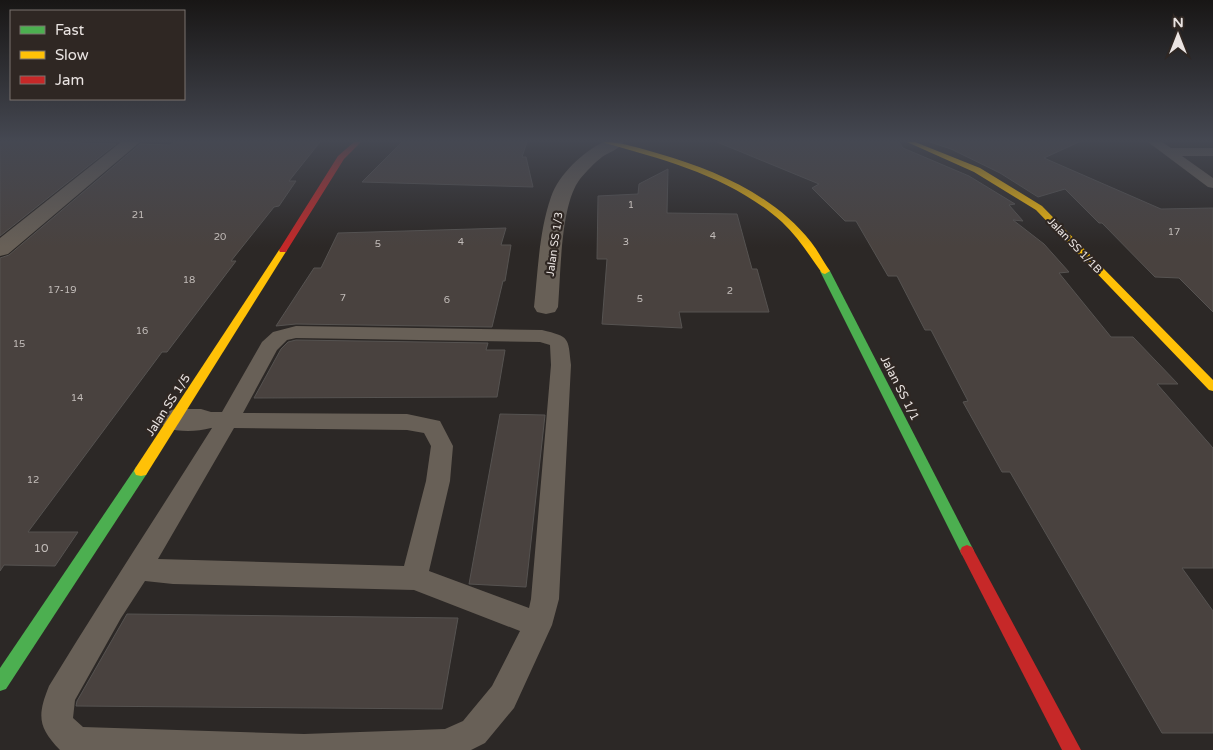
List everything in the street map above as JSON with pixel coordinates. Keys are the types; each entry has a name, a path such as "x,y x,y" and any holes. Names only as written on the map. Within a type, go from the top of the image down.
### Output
{"street":[{"path":"0,249 88,177"},
{"name":"Jalan SS 1/5","path":"0,683 201,420 331,177"},
{"name":"Jalan SS 1/3","path":"546,307 554,231 561,196 572,177"},
{"name":"Jalan SS 1/1","path":"715,177 741,189 788,222 820,262 992,600 1072,750"},
{"name":"Jalan SS 1/1B","path":"992,177 1009,186 1039,208 1213,387"}],"lane":[{"path":"296,332 542,336 559,342 561,365 544,599 538,625 503,698 474,732 446,745 305,750 76,743 57,724 60,697 111,609 138,569 201,420 280,336 296,332"},
{"path":"201,420 407,422 432,427 442,446 438,481 414,578"},
{"path":"138,569 173,572 414,578 538,625"}],"building":[{"path":"0,177 74,177 0,236"},
{"path":"101,177 292,177 289,181 296,181 279,206 274,207 231,261 236,261 167,352 162,352 28,532 78,532 55,566 4,565 0,571 0,258 9,255"},
{"path":"367,177 531,177 533,187 362,182"},
{"path":"653,177 668,177 667,213 737,214 752,269 757,269 769,312 679,312 682,328 602,324 607,259 597,259 598,196 638,194 639,184"},
{"path":"802,177 971,177 1015,204 1009,205 1023,221 1013,220 1044,244 1069,272 1059,273 1111,337 1133,337 1178,384 1157,384 1213,448 1213,568 1182,568 1213,611 1213,733 1162,733 1010,472 1002,472 963,402 968,401 931,330 925,330 897,276 888,276 856,221 845,221 812,188 819,184"},
{"path":"1006,177 1088,177 1161,209 1213,208 1213,312 1179,278 1155,277 1102,223 1099,223 1065,189 1038,197"},
{"path":"506,228 501,245 511,245 505,281 503,281 492,327 296,324 276,326 314,268 321,268 338,233"},
{"path":"296,340 488,343 486,350 505,350 497,397 254,398 281,349 288,342"},
{"path":"500,414 545,415 526,587 469,584"},
{"path":"127,614 458,618 442,709 76,706 77,701"}],"traffic: fast":[{"path":"825,271 967,551"},
{"path":"0,683 141,471"}],"traffic: slow":[{"path":"715,177 759,200 785,220 807,243 825,271"},
{"path":"988,177 1039,208 1213,387"},
{"path":"141,471 283,250"}],"traffic: jam":[{"path":"283,250 329,177"},
{"path":"967,551 1072,750"}]}
